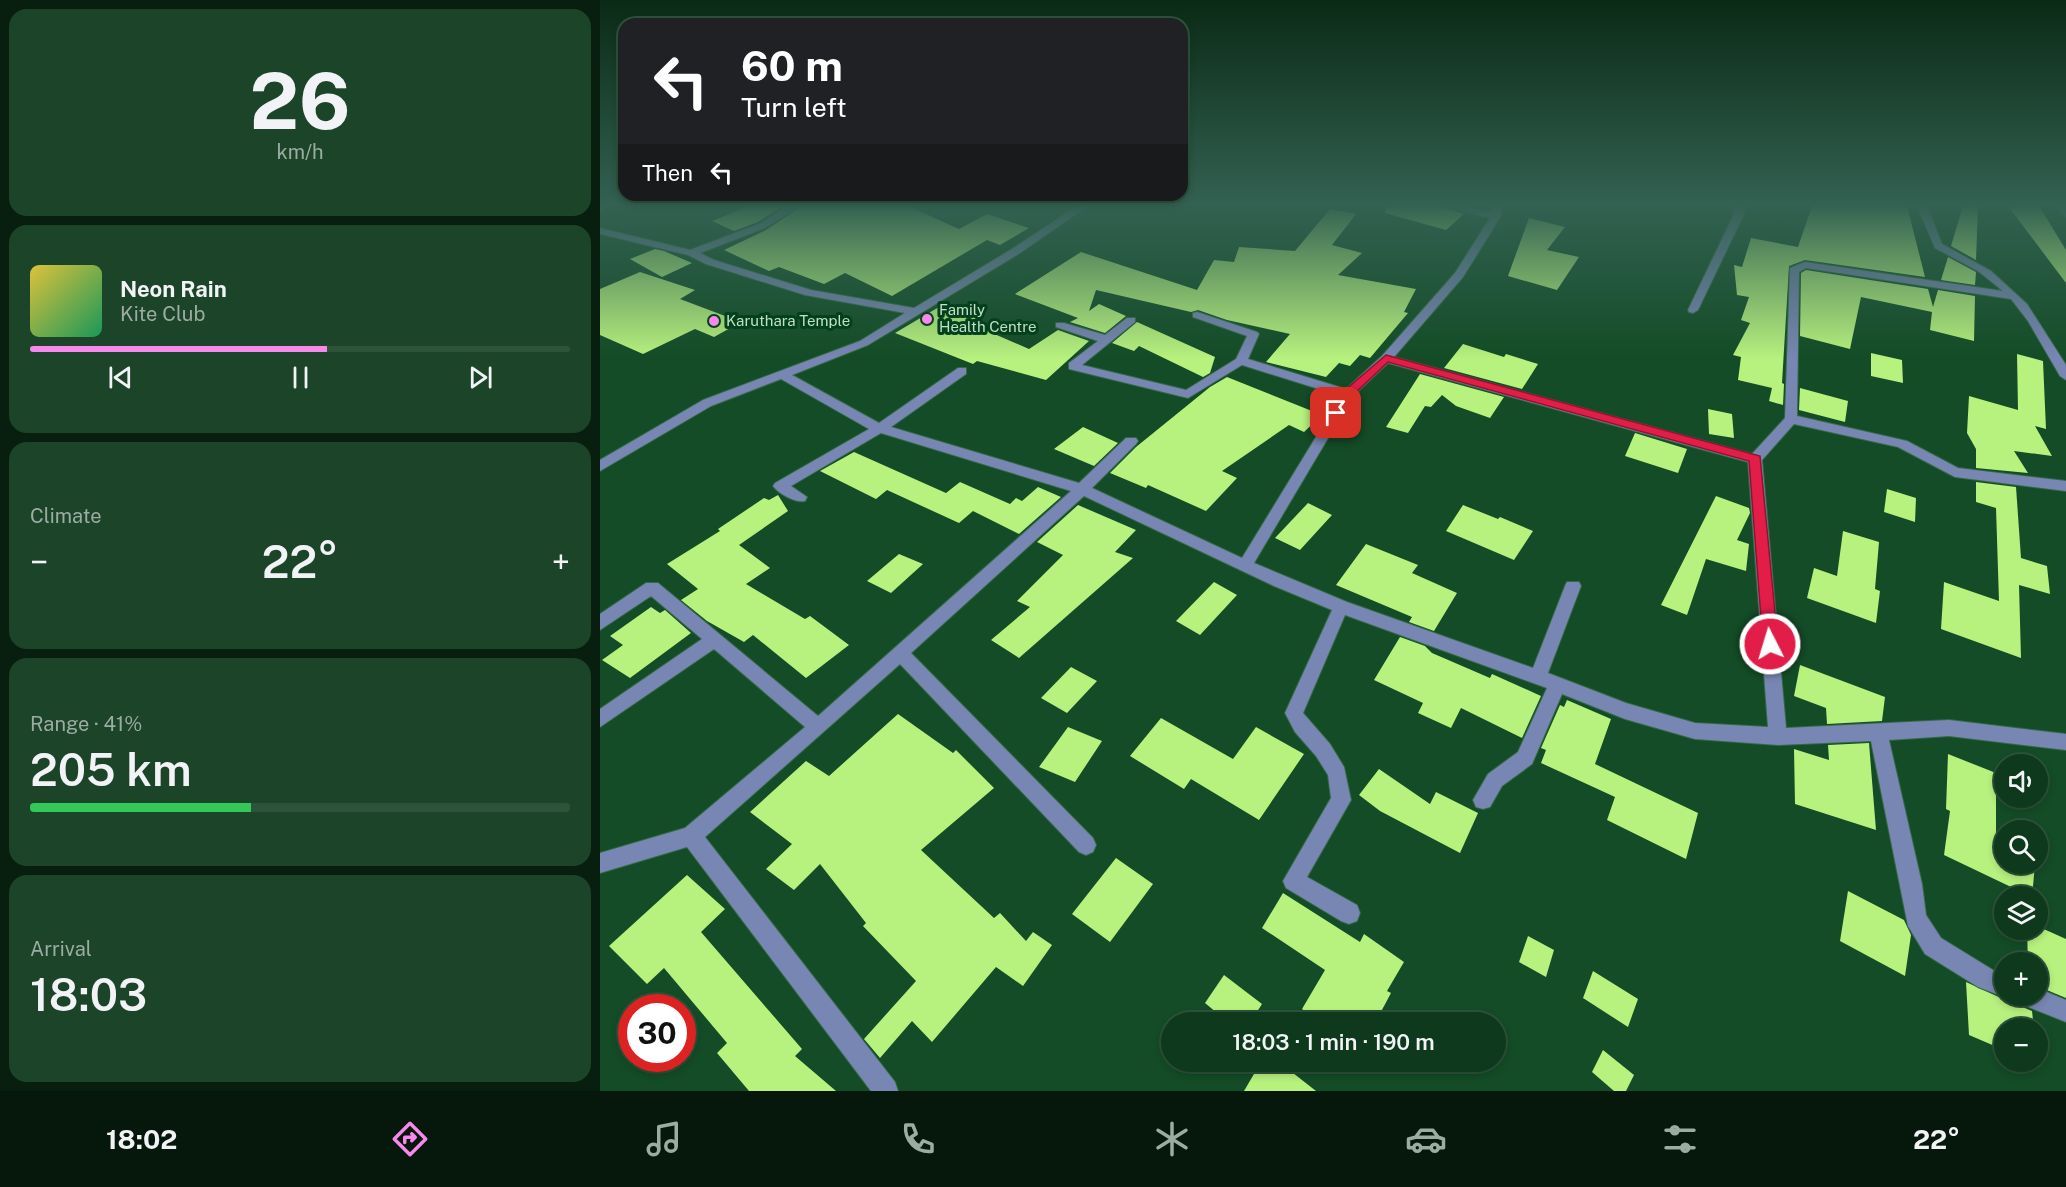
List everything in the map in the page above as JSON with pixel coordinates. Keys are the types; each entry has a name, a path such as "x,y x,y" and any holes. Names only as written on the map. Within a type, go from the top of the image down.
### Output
{"street":[{"path":"699,257 809,293 917,312"},
{"path":"600,466 707,403 864,343 1007,257"},
{"path":"1245,566 1348,394 1386,358 1459,275 1470,257"},
{"path":"1693,310 1718,257"},
{"path":"1959,257 1985,271 2029,311 2066,376"},
{"path":"1778,737 1755,459 1791,419 1794,270 1805,266 2014,296"},
{"path":"1131,320 1072,366 1188,394 1241,361 1254,334 1197,315"},
{"path":"1060,326 1105,339"},
{"path":"1386,358 1755,459"},
{"path":"1241,361 1348,394"},
{"path":"800,497 780,486 880,428 962,371"},
{"path":"782,374 865,422 1082,489 1245,566 1341,607 1538,677 1624,711 1695,731 1778,737 1949,728 2066,742"},
{"path":"1791,419 1902,444 1955,472 2066,486"},
{"path":"600,863 691,836 818,726 1082,489 1131,441"},
{"path":"1538,677 1573,586"},
{"path":"600,623 652,587 818,726"},
{"path":"1341,607 1294,713 1301,726 1323,750 1337,773 1341,800 1293,881 1348,913"},
{"path":"600,719 715,639"},
{"path":"899,652 1086,845"},
{"path":"1483,800 1495,780 1525,758 1557,686"},
{"path":"1878,733 1912,884 1916,918 1933,946 1994,982"},
{"path":"691,836 886,1091"},
{"path":"2048,1004 2066,1011"}],"building":[{"path":"635,257 678,257 692,263 662,277 630,259"},
{"path":"739,257 958,257 892,296 845,273 824,284 779,267 769,271"},
{"path":"1073,257 1096,257 1197,290 1214,260 1234,262 1236,257 1358,257 1338,275 1416,289 1404,312 1408,313 1370,358 1360,355 1350,366 1339,363 1326,377 1266,362 1290,334 1227,320 1198,310 1191,312 1096,290 1089,311 1099,304 1126,316 1105,333 1070,322 1078,318 1015,294"},
{"path":"1515,257 1579,257 1557,290 1508,276"},
{"path":"1745,257 1920,257 1925,277 1805,260 1789,266 1782,383 1784,384 1783,405 1769,401 1772,388 1738,380 1741,357 1733,355 1750,323 1741,320 1749,297 1737,295 1734,265 1742,267"},
{"path":"1948,257 1976,272 1975,285 1941,280"},
{"path":"2046,257 2066,257 2066,283"},
{"path":"1806,270 1928,289 1933,307 1938,290 1975,296 1974,341 1930,330 1932,312 1861,297 1850,349 1800,336 1801,273"},
{"path":"640,272 695,290 680,299 741,322 714,337 695,329 643,354 600,335 600,289"},
{"path":"944,304 978,317 969,323 1029,349 1058,330 1089,341 1046,380 977,361 973,364 895,333"},
{"path":"1137,322 1215,357 1210,373 1203,377 1139,346 1134,351 1112,343"},
{"path":"1463,344 1504,357 1506,354 1538,364 1522,389 1444,368"},
{"path":"1871,353 1902,360 1903,383 1871,376"},
{"path":"2017,354 2043,361 2046,429 2035,426 2052,456 2014,451 2028,473 1976,468 1976,449 1967,433 1969,396 2018,410"},
{"path":"1420,374 1504,397 1490,418 1456,406 1442,395 1431,407 1425,406 1408,433 1386,427"},
{"path":"1227,377 1322,415 1304,432 1289,425 1222,471 1237,478 1206,511 1148,485 1146,488 1110,473 1136,447 1210,387"},
{"path":"1800,388 1848,401 1845,422 1799,410"},
{"path":"1708,409 1732,414 1734,438 1709,434"},
{"path":"1083,427 1118,443 1094,466 1054,449"},
{"path":"1635,433 1687,449 1678,473 1625,456"},
{"path":"854,452 946,493 960,482 1010,504 1016,498 1022,501 1038,487 1061,497 1019,534 973,511 959,523 887,490 876,499 820,471"},
{"path":"1976,482 2016,487 2021,558 2047,566 2050,594 2019,585 2021,658 1941,629 1944,582 1999,601 1996,508 1976,502"},
{"path":"1887,489 1916,498 1915,522 1884,512"},
{"path":"778,495 788,511 739,545 770,568 746,584 805,619 810,616 849,645 806,678 753,635 744,642 707,621 681,600 698,589 667,564 720,531 718,529 764,498 769,500"},
{"path":"1716,496 1749,508 1750,513 1737,540 1749,544 1746,571 1706,559 1687,615 1661,605"},
{"path":"1308,503 1332,515 1300,550 1275,538"},
{"path":"1078,505 1136,530 1115,552 1133,558 1019,658 991,640 1030,607 1017,601 1063,555 1037,542"},
{"path":"1463,505 1533,531 1514,560 1446,531"},
{"path":"1843,531 1879,542 1875,589 1880,591 1876,623 1807,598 1814,568 1837,576"},
{"path":"1366,544 1418,565 1412,573 1457,593 1434,631 1409,622 1412,617 1336,585"},
{"path":"899,554 923,564 891,593 867,581"},
{"path":"1214,582 1237,595 1200,635 1176,621"},
{"path":"651,607 660,613 665,610 691,633 630,678 602,660 623,645 610,636"},
{"path":"1400,637 1425,646 1432,653 1490,678 1492,674 1541,696 1522,738 1461,708 1451,728 1418,713 1423,703 1374,680"},
{"path":"1800,665 1885,697 1882,721 1827,724 1826,708 1794,696"},
{"path":"1071,667 1097,681 1067,713 1041,698"},
{"path":"1567,700 1611,719 1595,764 1698,813 1686,859 1607,820 1615,797 1541,763 1546,750 1541,748 1560,705 1564,707"},
{"path":"898,714 953,753 956,750 994,788 921,850 994,918 1000,913 1026,941 1033,932 1052,945 1023,986 996,967 932,1042 912,1021 880,1058 864,1039 916,981 863,926 866,923 820,864 794,890 766,869 792,844 750,812 806,761 829,776"},
{"path":"1161,718 1233,759 1256,727 1304,754 1259,820 1191,779 1184,789 1130,756"},
{"path":"1068,727 1102,741 1075,782 1039,767"},
{"path":"1869,743 1876,830 1795,804 1794,749 1829,760 1828,745"},
{"path":"1948,754 1994,772 1996,820 1994,820 1994,874 2034,874 2033,886 2009,886 1944,855 1950,811 1946,809"},
{"path":"1379,769 1430,804 1436,792 1478,813 1460,853 1380,811 1359,795"},
{"path":"1116,858 1153,884 1110,942 1072,914"},
{"path":"687,875 725,909 701,932 802,1049 795,1056 836,1091 749,1091 717,1053 727,1043 696,1006 696,994 686,994 664,968 647,984 609,946"},
{"path":"1848,891 1904,920 1911,935 1905,976 1840,941"},
{"path":"1283,893 1360,942 1364,934 1404,962 1387,991 1391,993 1381,1012 1306,1012 1302,1009 1325,970 1262,928"},
{"path":"2048,931 2066,939 2066,998 2048,991 2048,952 2028,952 2027,940 2048,940"},
{"path":"1528,936 1554,950 1546,977 1519,962"},
{"path":"1593,971 1638,999 1628,1027 1583,998"},
{"path":"1224,975 1262,1004 1257,1012 1216,1012 1205,1003"},
{"path":"1966,982 1994,995 1994,1006 2020,1006 2032,1011 2033,1018 1994,1018 1994,1046 1969,1035"},
{"path":"1603,1050 1634,1075 1626,1091 1614,1091 1592,1072"},
{"path":"1255,1072 1292,1072 1316,1091 1244,1091"}],"place":[{"name":"Family Health Centre","path":"927,319"},
{"name":"Karuthara Temple","path":"714,321"}],"route":[{"path":"1336,413 1348,394 1386,358 1755,459 1770,644"}]}
